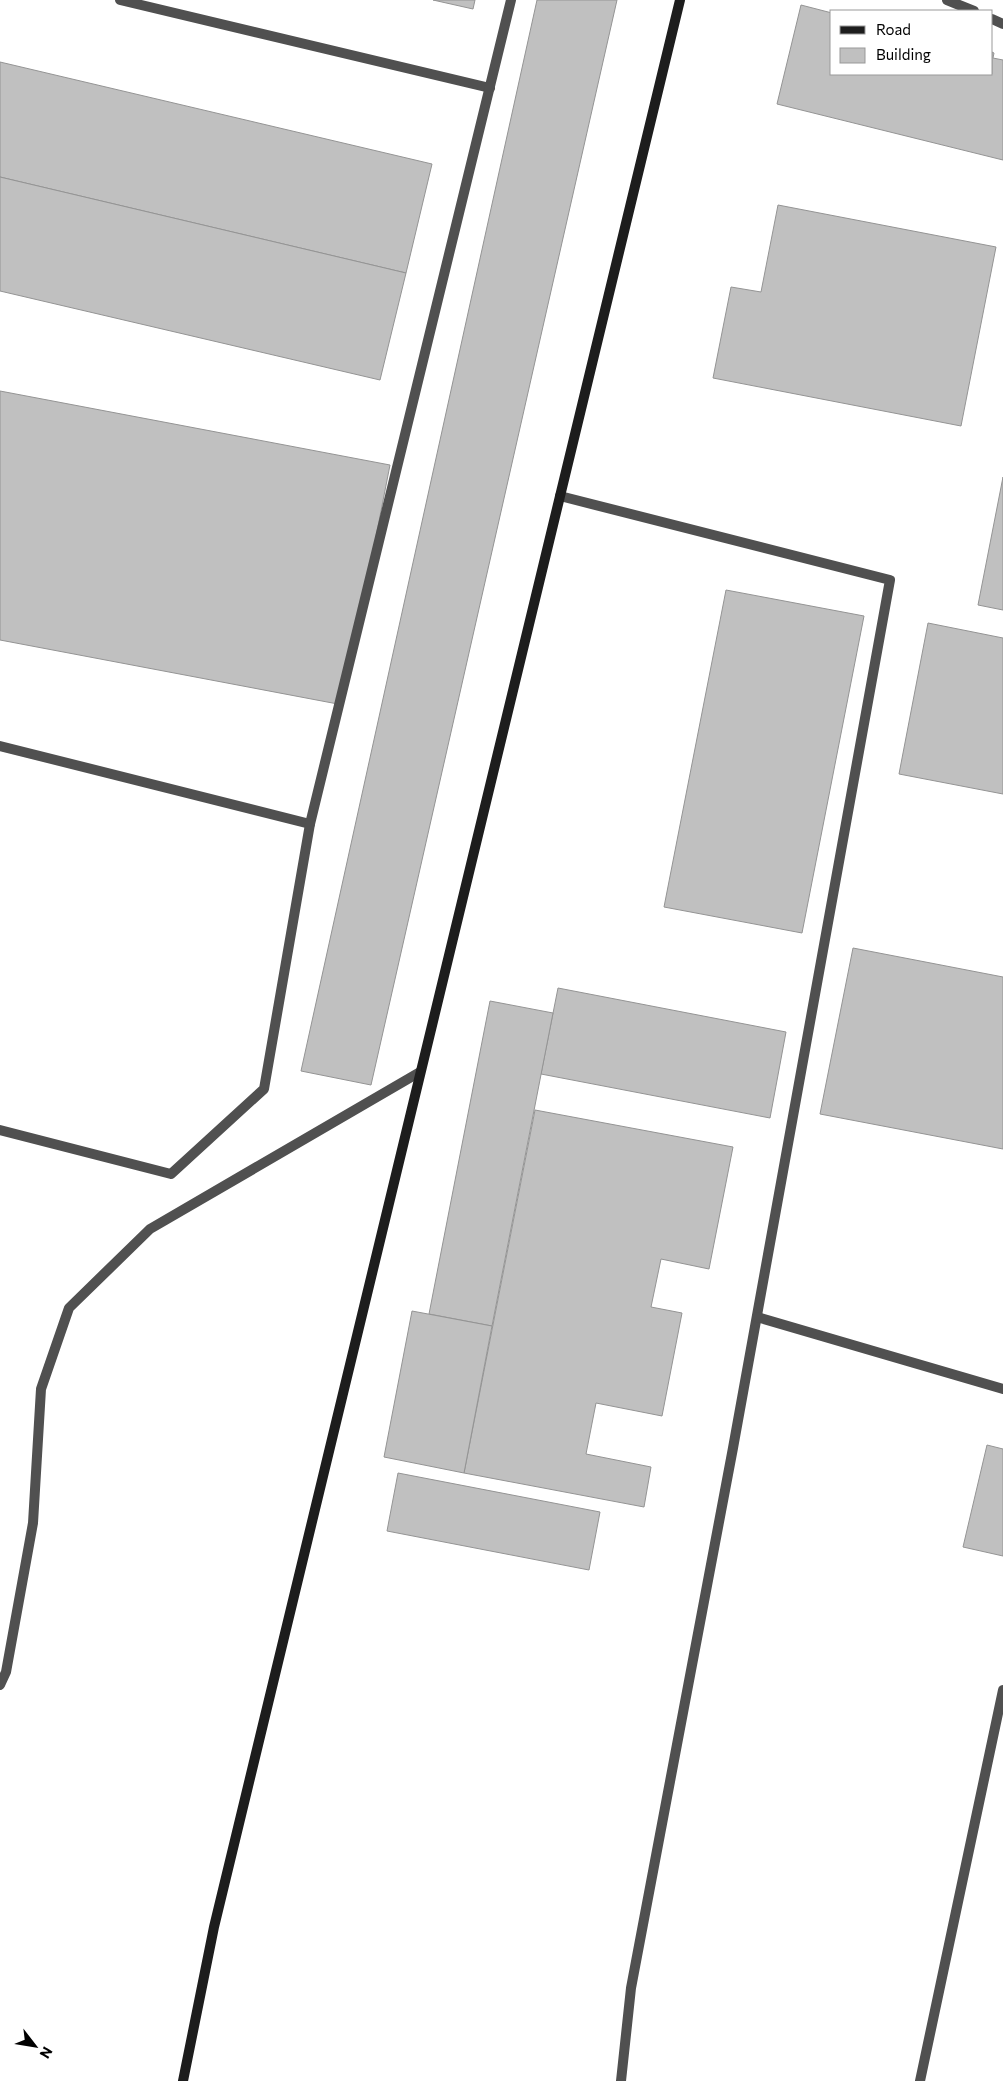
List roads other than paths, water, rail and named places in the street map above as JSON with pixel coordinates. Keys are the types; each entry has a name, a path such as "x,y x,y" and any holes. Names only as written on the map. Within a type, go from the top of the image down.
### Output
{"main road":[{"path":"183,2081 214,1926 680,0"}],"street":[{"path":"120,0 490,88"},
{"path":"0,1130 171,1174 264,1089 310,824 511,0"},
{"path":"947,0 972,10"},
{"path":"560,496 890,580 757,1316 631,1988 621,2081"},
{"path":"0,746 310,824"},
{"path":"0,1685 6,1672 33,1523 41,1389 69,1308 150,1229 420,1072"},
{"path":"757,1316 1003,1389"},
{"path":"920,2081 1003,1690"}]}
